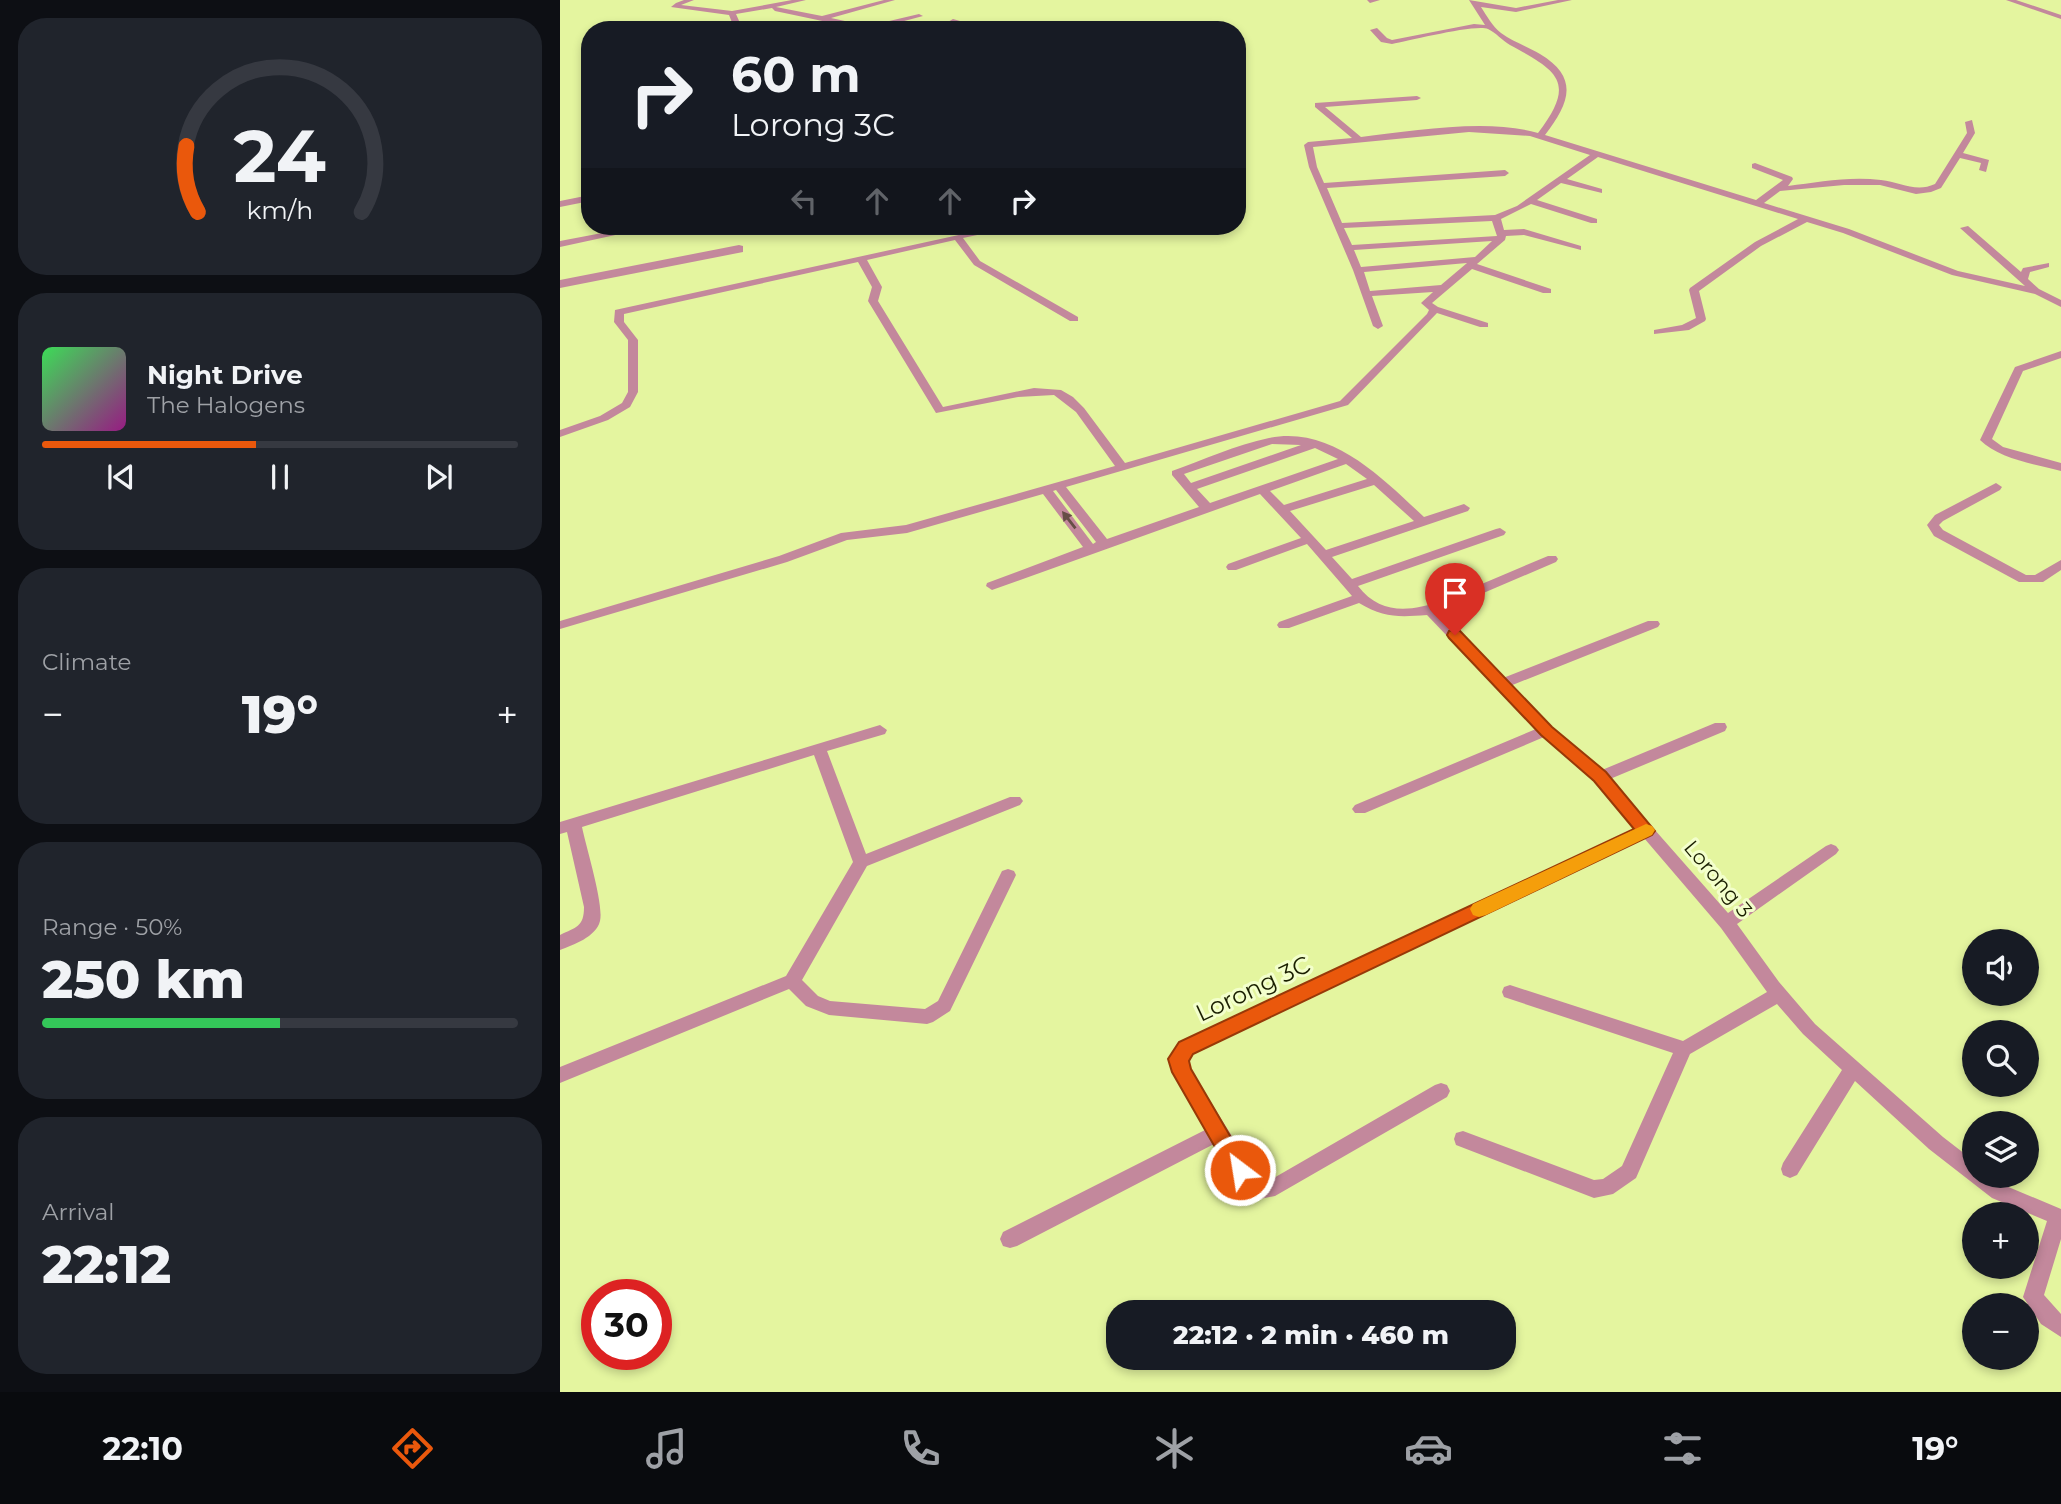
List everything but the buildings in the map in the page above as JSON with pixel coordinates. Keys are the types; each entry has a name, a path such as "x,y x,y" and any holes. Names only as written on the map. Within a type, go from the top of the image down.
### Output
{"street":[{"path":"691,0 675,7 732,13 803,0"},
{"path":"819,19 892,0"},
{"path":"1474,2 1516,10 1569,0"},
{"path":"2009,0 2061,17"},
{"path":"1474,2 1489,27 1506,40 1551,64 1558,77 1564,90 1564,99 1541,134"},
{"path":"771,4 830,21"},
{"path":"732,13 735,21"},
{"path":"897,21 919,16"},
{"path":"1374,30 1386,41 1392,42 1474,26 1489,27"},
{"path":"1358,139 1318,105 1417,98"},
{"path":"1758,204 1765,196 1782,189 1876,182 1919,192 1930,191 1938,186 1971,133 1969,122"},
{"path":"1309,150 1479,139 1485,138 1487,130"},
{"path":"1378,326 1308,145 1487,130 1541,134 1634,174"},
{"path":"1958,155 1986,162 1983,170"},
{"path":"1338,226 1496,218 1530,201 1592,157"},
{"path":"1592,157 1806,219 1964,276 2038,292"},
{"path":"1755,166 1788,177 1782,189"},
{"path":"1322,186 1505,173"},
{"path":"1560,180 1598,191"},
{"path":"560,204 581,200"},
{"path":"1530,201 1594,221"},
{"path":"1496,218 1495,223 1501,236"},
{"path":"1658,332 1685,328 1701,319 1694,290 1758,244 1806,219"},
{"path":"1965,228 2038,292 2061,304"},
{"path":"1348,248 1524,232 1578,248"},
{"path":"560,244 606,235"},
{"path":"560,434 604,418 626,405 633,392 633,340 619,322 619,312 966,235"},
{"path":"1484,326 1434,309 1426,303 1501,236"},
{"path":"957,237 977,263 1074,319"},
{"path":"560,284 739,249"},
{"path":"861,258 877,287 873,300 940,411 1038,391 1055,391 1076,405 1101,440 1119,459 1122,469"},
{"path":"1358,270 1475,262 1547,291"},
{"path":"2023,280 2026,270 2046,265"},
{"path":"1366,294 1445,288"},
{"path":"560,625 783,559 845,536 907,529 1335,407 1434,309"},
{"path":"2061,354 2019,369 1986,440 1999,449 2061,467"},
{"path":"1206,508 1177,473 1271,441 1286,439 1313,445 1350,459 1422,522"},
{"path":"1188,488 1313,445"},
{"path":"992,586 1098,546 1350,459"},
{"path":"1282,510 1376,480"},
{"path":"1060,486 1098,546"},
{"path":"1996,487 1939,518 1933,524 1938,533 2024,579 2038,579 2061,564"},
{"path":"1262,488 1325,555 1360,598 1380,610 1398,613 1430,611 1552,559"},
{"path":"1047,491 1098,546"},
{"path":"1325,555 1464,508"},
{"path":"1350,584 1500,531"},
{"path":"1232,567 1309,539"},
{"path":"1284,625 1360,598"},
{"name":"Lorong 3","path":"1430,611 1546,731 1600,777 1727,923 1779,994 1809,1029 1936,1143 1962,1163"},
{"path":"1501,684 1653,624"},
{"path":"1600,777 1720,727"},
{"path":"560,943 584,931 592,921 592,907 566,825 880,730"},
{"path":"1360,809 1546,731"},
{"path":"819,749 861,862"},
{"path":"560,1075 792,981 861,862 1015,801"},
{"name":"Lorong 3C","path":"1441,1091 1275,1187 1259,1191 1251,1188 1182,1072 1178,1059 1186,1048 1646,831"},
{"path":"1727,923 1830,850"},
{"path":"792,981 812,1001 830,1008 927,1017 944,1006 1008,875"},
{"path":"1510,992 1684,1049"},
{"path":"1462,1139 1594,1189 1606,1188 1629,1172 1684,1049 1779,994"},
{"path":"1790,1169 1853,1069"},
{"path":"1010,1239 1218,1133"},
{"path":"1994,1188 2060,1217 2033,1297 2048,1317 2061,1327"}],"slow traffic":[{"path":"1479,909 1646,830"}],"route":[{"path":"1240,1170 1182,1072 1178,1059 1186,1048 1646,831 1600,777 1546,731 1455,635"}]}
